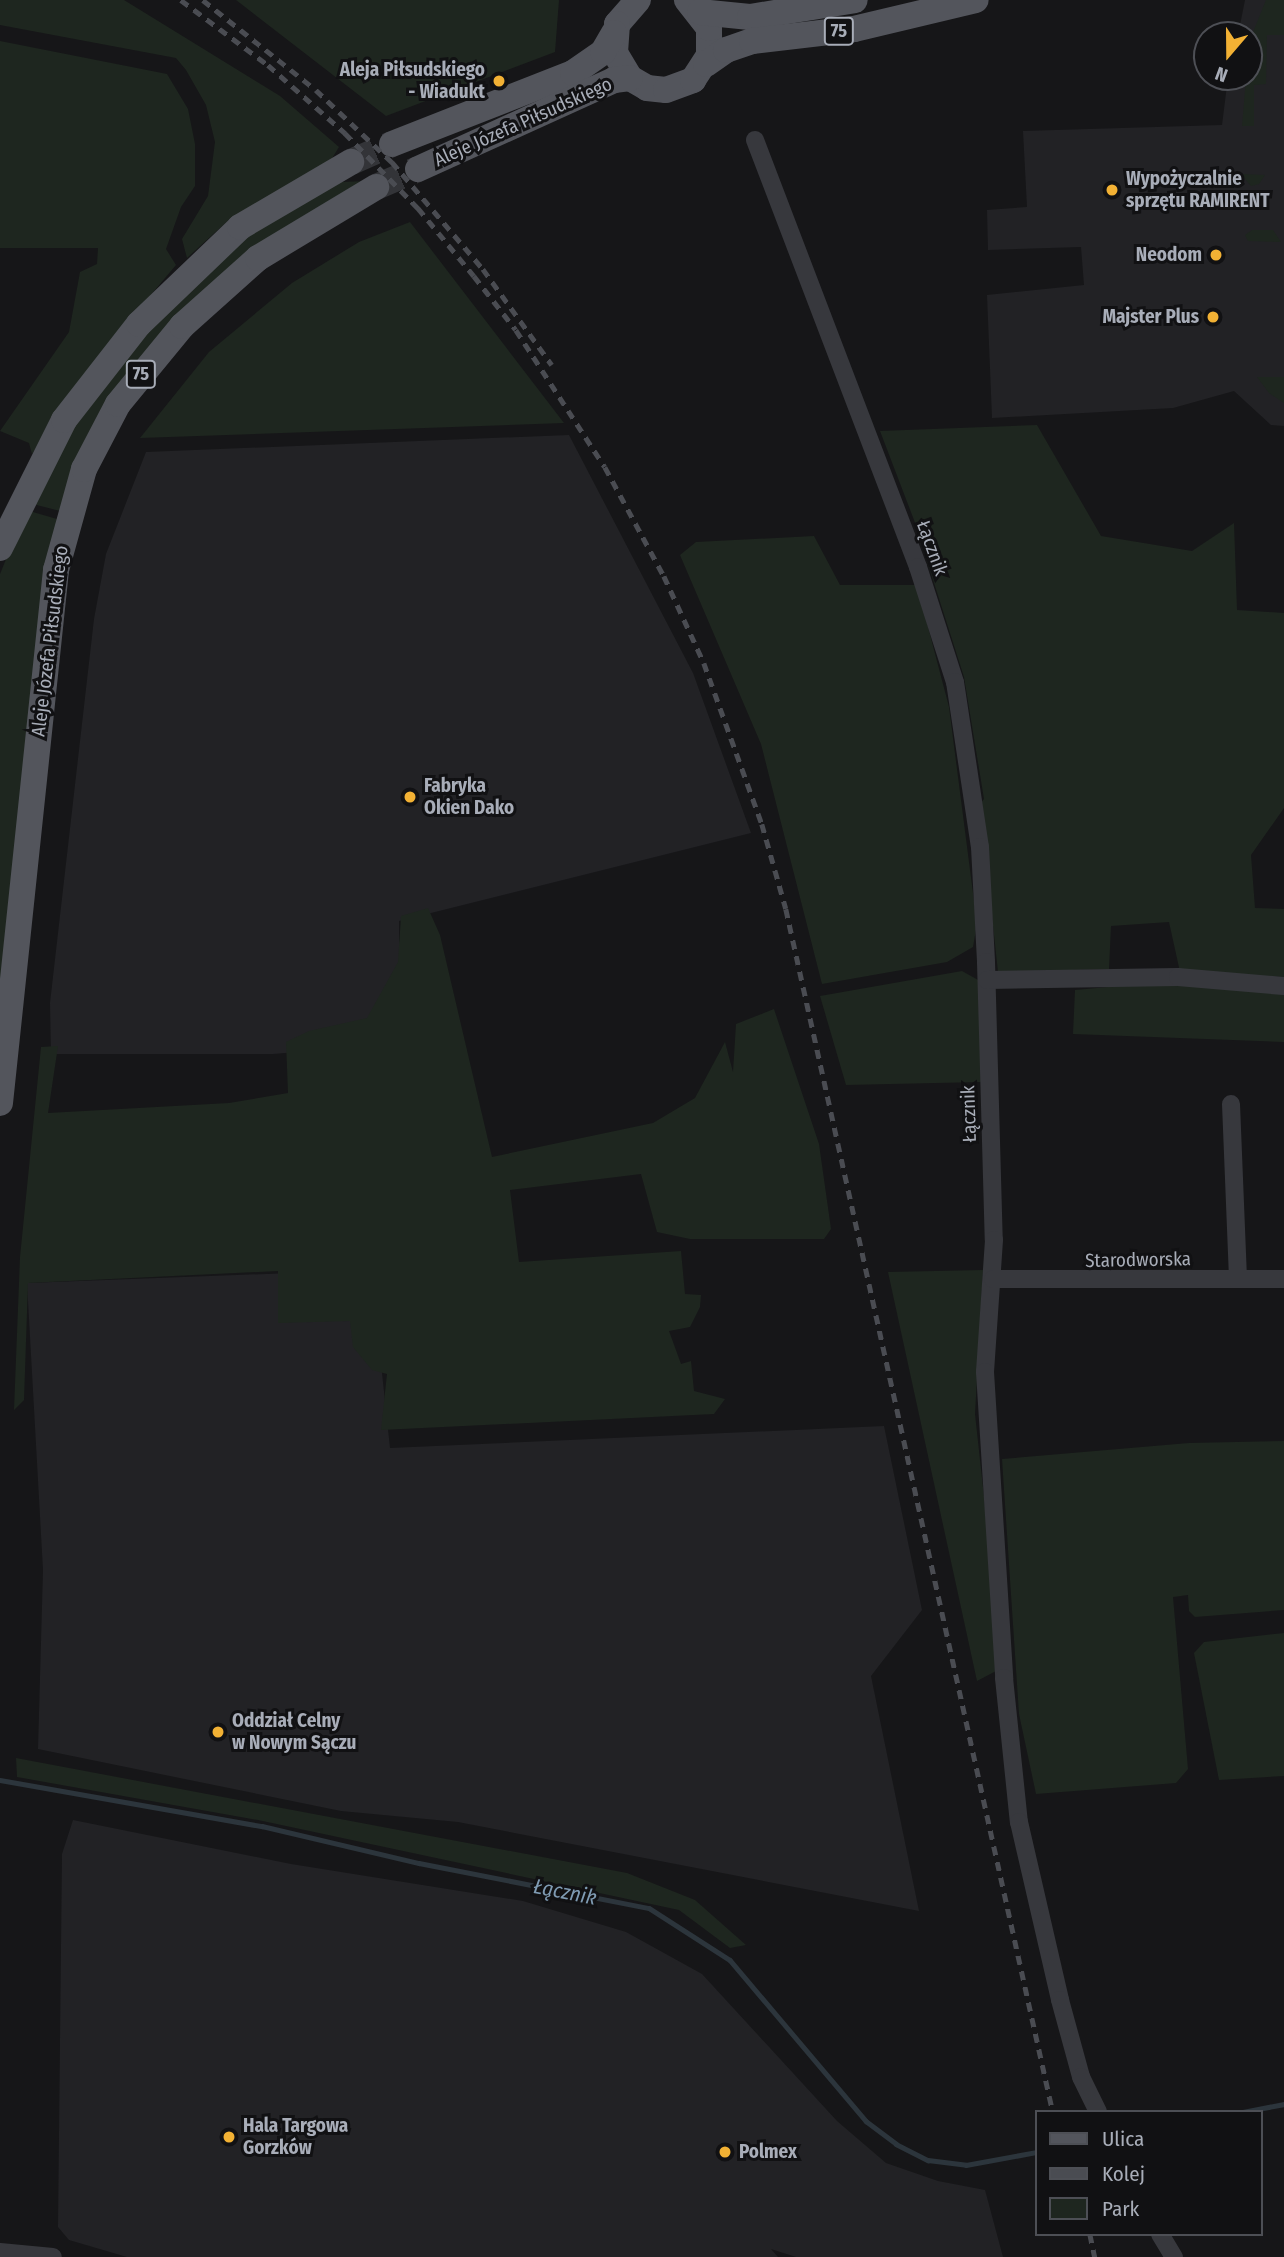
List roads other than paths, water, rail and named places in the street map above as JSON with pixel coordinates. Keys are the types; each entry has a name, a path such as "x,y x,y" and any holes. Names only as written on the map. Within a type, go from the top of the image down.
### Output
{"main road":[{"name":"Aleje Józefa Piłsudskiego","path":"392,144 573,73 603,52 621,15 638,0"},
{"name":"75","path":"694,6 750,17 855,0"},
{"name":"75","path":"630,78 647,88 676,89 693,79 706,64 726,50 752,41 866,27 976,0"},
{"name":"75","path":"694,6 711,35 706,64"},
{"path":"614,33 615,53 630,78"},
{"name":"Aleje Józefa Piłsudskiego","path":"418,169 614,80 630,78"},
{"name":"75","path":"0,548 64,420 139,324 188,271 240,227 351,162"},
{"name":"Aleje Józefa Piłsudskiego","path":"0,1103 3,1044 56,570 84,469 118,404 182,326 258,258 376,187"}],"street":[{"name":"Łącznik","path":"755,140 918,567 955,682 980,847 993,1279 985,1372 1004,1678 1019,1822 1070,2038 1081,2077 1097,2110"},
{"path":"986,981 1178,977 1284,986"},
{"path":"1231,1104 1238,1279"},
{"name":"Starodworska","path":"993,1279 1284,1279"},
{"path":"1161,2236 1174,2257"},
{"path":"0,2252 53,2257"}],"waterway":[{"name":"Łącznik","path":"0,1780 262,1826 419,1863 649,1908 730,1960 866,2121 896,2144 928,2160 966,2165 1036,2152"},
{"name":"Łącznik","path":"1253,2110 1284,2104"}],"tunnel":[{"path":"351,162 392,144"},
{"path":"376,187 418,169"}],"railway":[{"path":"181,0 268,65 345,133 418,208 474,276 516,330 605,467 664,576 704,663 762,824 786,909 1053,2110"},
{"path":"203,0 316,90 392,162 483,269 552,365"},
{"path":"1090,2236 1095,2257"}],"place":[{"name":"Aleja Piłsudskiego - Wiadukt","path":"499,81"},
{"name":"Wypożyczalnie sprzętu RAMIRENT","path":"1112,190"},
{"name":"Neodom","path":"1216,255"},
{"name":"Majster Plus","path":"1213,317"},
{"name":"Fabryka Okien Dako","path":"410,797"},
{"name":"Oddział Celny w Nowym Sączu","path":"218,1732"},
{"name":"Hala Targowa Gorzków","path":"229,2137"},
{"name":"Polmex","path":"725,2152"}]}
